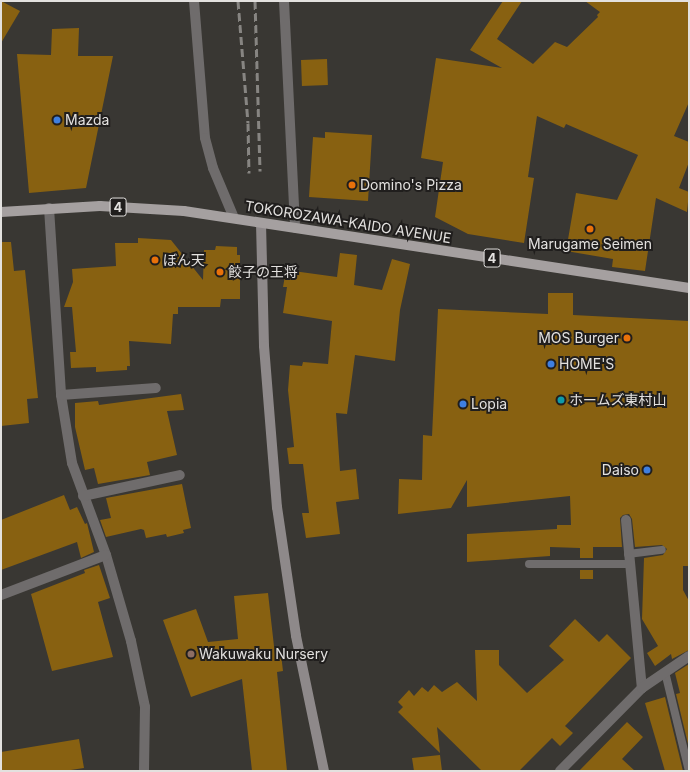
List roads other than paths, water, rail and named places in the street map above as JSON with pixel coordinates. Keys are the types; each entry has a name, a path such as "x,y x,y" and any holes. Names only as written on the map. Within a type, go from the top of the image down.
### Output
{"main road":[{"name":"TOKOROZAWA-KAIDO AVENUE","path":"1,212 49,208 142,208 234,218 689,288"}],"street":[{"path":"194,1 205,138 213,168 234,218"},
{"path":"284,1 295,228"},
{"path":"49,208 61,395 72,463 106,555 131,641 145,707 144,771"},
{"path":"261,223 264,346 277,507 296,636 324,771"},
{"path":"61,395 156,388"},
{"path":"83,496 180,475"},
{"path":"626,520 628,554 642,688"},
{"path":"1,595 106,555"},
{"path":"560,771 642,688 689,656"}],"lane":[{"path":"628,554 662,550"},
{"path":"529,564 629,564"},
{"path":"665,672 689,771"}],"railway":[{"path":"238,1 248,123 249,173"},
{"path":"255,1 260,171"}],"place":[{"name":"Mazda","path":"57,120"},
{"name":"Domino's Pizza","path":"352,185"},
{"name":"Marugame Seimen","path":"590,229"},
{"name":"ぼん天","path":"155,260"},
{"name":"餃子の王将","path":"220,272"},
{"name":"MOS Burger","path":"627,338"},
{"name":"HOME'S","path":"551,364"},
{"name":"ホームズ東村山","path":"561,400"},
{"name":"Lopia","path":"463,404"},
{"name":"Daiso","path":"647,470"},
{"name":"Wakuwaku Nursery","path":"191,654"}]}
